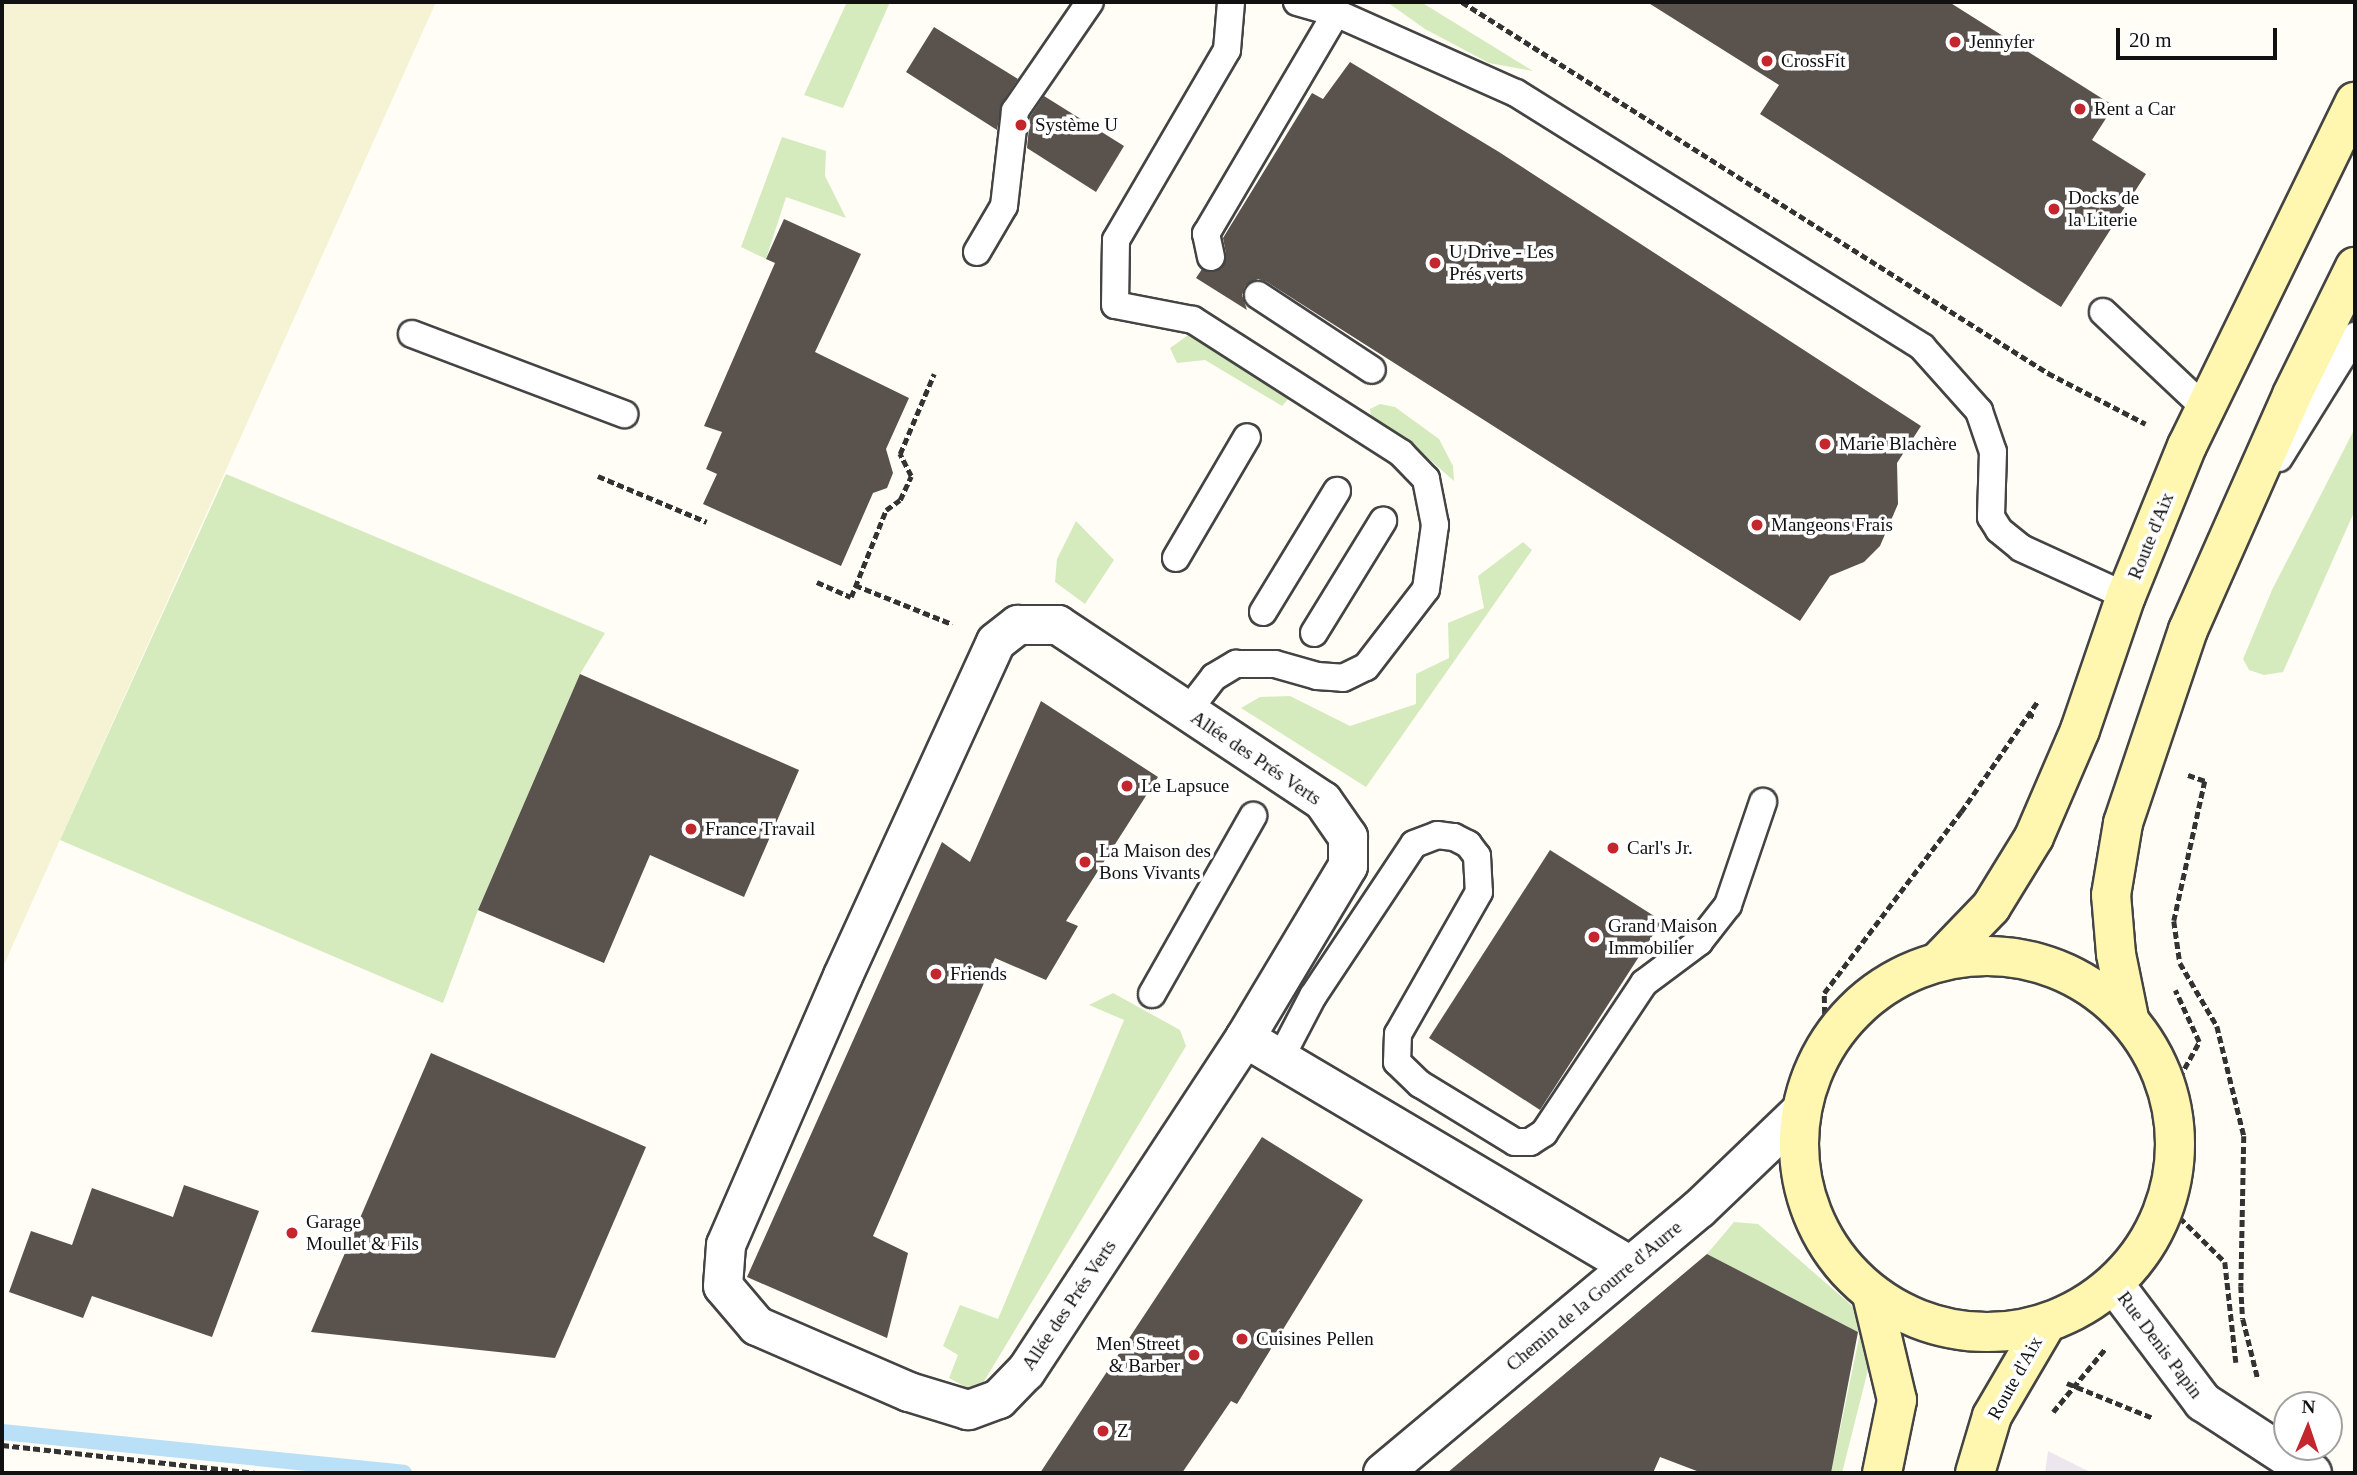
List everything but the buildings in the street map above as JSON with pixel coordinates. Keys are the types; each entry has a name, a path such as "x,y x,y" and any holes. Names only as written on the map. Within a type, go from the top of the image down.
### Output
{"main road":[{"name":"Route d'Aix","path":"1939,961 1991,907 2019,861 2080,730 2126,596 2187,446 2355,102"},
{"path":"2129,1018 2116,954 2111,895 2123,822 2188,630 2355,267"},
{"path":"2008,955 2074,975 2129,1018 2159,1063 2175,1115 2174,1177 2153,1235 2114,1284 2082,1307 2046,1324 1986,1333 1938,1325 1872,1294 1826,1244 1800,1181 1800,1112 1825,1045 1874,992 1939,961 2008,955"},
{"path":"1872,1294 1896,1400 1882,1473"},
{"name":"Route d'Aix","path":"1975,1473 1992,1416 2046,1324"}],"street":[{"name":"Allée des Prés Verts","path":"1018,625 1058,625 1187,712 1323,801 1348,837 1348,866 1245,1038 1026,1371 999,1399 968,1410 909,1392 757,1326 723,1286 732,1232 996,642 1018,625"},
{"path":"1245,1038 1629,1265"},
{"name":"Chemin de la Gourre d'Aurre","path":"1382,1473 1699,1209 1800,1112"},
{"name":"Rue Denis Papin","path":"2114,1284 2203,1402 2237,1428 2312,1473"}],"lane":[{"path":"977,252 1004,206 1015,111 1090,2"},
{"path":"1187,712 1214,677 1236,664 1275,664 1317,676 1343,678 1366,667 1426,589 1435,525 1426,479 1401,453 1193,320 1115,305 1116,240 1227,50 1230,2"},
{"path":"1297,2 1336,13 1516,93 1922,346 1979,411 1993,452 1991,517 1999,530 2021,548 2126,596"},
{"path":"1211,257 1206,234 1336,13"},
{"path":"1258,295 1372,370"},
{"path":"2103,312 2206,410"},
{"path":"412,334 624,414"},
{"path":"2232,530 2355,336"},
{"path":"1176,558 1247,437"},
{"path":"1263,612 1337,491"},
{"path":"1314,633 1383,521"},
{"path":"1280,1059 1313,996 1414,844 1437,835 1454,837 1468,844 1477,856 1479,892 1398,1034 1397,1062 1420,1084 1515,1142 1530,1142 1544,1133 1644,983 1699,942 1728,905 1763,802"},
{"path":"1152,995 1253,817"}],"path":[{"path":"1462,2 2048,373 2187,446"},
{"path":"817,582 850,597 886,510 900,499 911,476 900,454 934,374"},
{"path":"598,477 707,522"},
{"path":"856,585 996,642"},
{"path":"1825,1045 1824,993 1961,812 2043,694"},
{"path":"2027,714 2080,730"},
{"path":"2144,759 2205,781 2174,920 2180,963 2217,1026 2244,1136 2243,1319 2263,1393 2237,1428"},
{"path":"2165,1203 2225,1262 2226,1302 2238,1367"},
{"path":"2021,1365 2159,1421"},
{"path":"2,1445 257,1473"}],"shaded area":[{"path":"2,2 436,2 2,969"},
{"path":"2048,1451 2092,1473 2045,1473"}],"green space":[{"path":"847,2 890,2 843,108 804,95"},
{"path":"1387,2 1421,2 1533,71 1489,63 1425,29"},
{"path":"782,137 826,151 825,176 846,218 786,197 766,259 741,247"},
{"path":"1190,334 1291,396 1282,406 1205,360 1177,363 1170,348"},
{"path":"1380,404 1395,407 1439,439 1453,466 1454,481 1413,445 1372,423 1370,409"},
{"path":"2355,428 2355,510 2283,672 2264,675 2249,670 2243,659 2272,590"},
{"path":"226,474 605,633 580,674 478,910 443,1003 60,840"},
{"path":"1076,521 1114,560 1085,604 1055,582 1057,559"},
{"path":"1523,542 1532,550 1366,787 1241,708 1260,697 1290,696 1350,726 1416,704 1416,674 1449,658 1448,623 1484,608 1478,576"},
{"path":"1113,993 1180,1030 1186,1046 977,1393 949,1378 958,1355 943,1346 960,1305 998,1319 1124,1020 1089,1005"},
{"path":"1734,1222 1758,1224 1857,1310 1873,1350 1842,1473 1831,1473 1860,1333 1707,1254"}],"waterway":[{"path":"2,1432 404,1473"}],"place":[{"name":"Jennyfer","path":"1955,42"},
{"name":"CrossFit","path":"1767,61"},
{"name":"Rent a Car","path":"2080,109"},
{"name":"Système U","path":"1021,125"},
{"name":"Docks de la Literie","path":"2054,209"},
{"name":"U Drive - Les Prés verts","path":"1435,263"},
{"name":"Marie Blachère","path":"1825,444"},
{"name":"Mangeons Frais","path":"1757,525"},
{"name":"Le Lapsuce","path":"1127,786"},
{"name":"France Travail","path":"691,829"},
{"name":"Carl's Jr.","path":"1613,848"},
{"name":"La Maison des Bons Vivants","path":"1085,862"},
{"name":"Grand Maison Immobilier","path":"1594,937"},
{"name":"Friends","path":"936,974"},
{"name":"Garage Moullet & Fils","path":"292,1233"},
{"name":"Cuisines Pellen","path":"1242,1339"},
{"name":"Men Street & Barber","path":"1194,1355"},
{"name":"Z","path":"1103,1431"}]}
